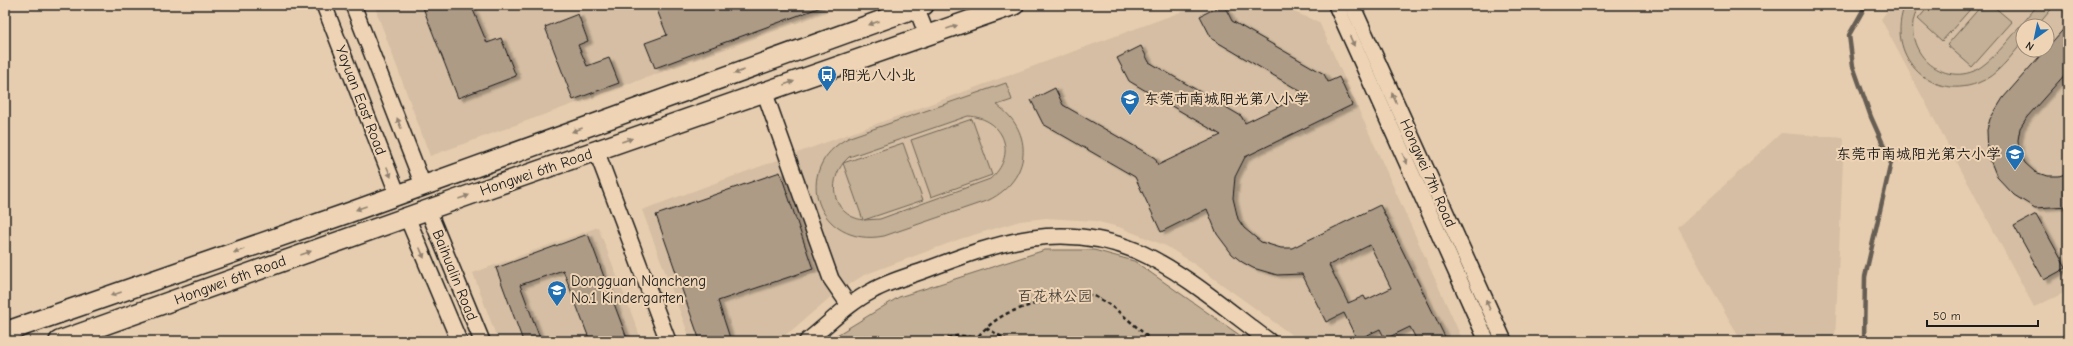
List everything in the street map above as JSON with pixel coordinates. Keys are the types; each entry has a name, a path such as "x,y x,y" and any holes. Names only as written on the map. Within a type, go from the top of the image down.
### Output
{"main road":[{"name":"Hongwei 6th Road","path":"59,341 596,150 1014,5"},
{"name":"Hongwei 6th Road","path":"5,332 398,195 918,6"}],"street":[{"name":"Yayuan East Road","path":"324,5 398,195"},
{"name":"Yayuan East Road","path":"353,5 423,185"},
{"name":"Hongwei 7th Road","path":"1336,5 1487,341"},
{"name":"Hongwei 7th Road","path":"1352,5 1504,341"},
{"path":"918,6 927,35"},
{"path":"764,92 831,279 850,305"},
{"path":"596,150 668,341"},
{"name":"Baihualin Road","path":"428,210 482,341"},
{"name":"Baihualin Road","path":"407,217 459,341"},
{"path":"807,341 819,336 850,305 872,290 965,255 1024,238 1070,236 1115,244 1157,261 1270,341"}],"path":[{"path":"941,341 950,337 963,335 974,340 986,328 1005,315 1030,306 1069,296 1091,295 1106,303 1152,341"},
{"path":"986,328 1009,341"}],"shaded area":[{"path":"374,5 847,5 430,156"},
{"name":"东莞市南城阳光第八小学","path":"1200,5 1276,5 1319,22 1463,341 1300,341 1187,259 1166,246 1119,227 1095,221 1046,218 1020,221 960,239 864,275 834,294 777,341 691,341 642,210"},
{"name":"东莞市南城阳光第六小学","path":"1892,5 2068,5 2068,291 2034,307 1881,19"},
{"path":"1781,133 1844,138 1835,341 1741,341 1678,228"},
{"name":"Dongguan Nancheng No.1 Kindergarten","path":"598,227 642,341 498,341 473,273"}],"green space":[{"path":"1905,5 1920,5 1914,19 1913,33 1916,46 1923,58 1933,67 1946,72 1959,74 1974,71 1999,51 2015,33 2015,52 1997,71 1985,80 1960,87 1943,86 1928,79 1915,69 1906,56 1901,40 1900,23"},
{"path":"1930,5 1974,5 1942,41 1918,19"},
{"path":"1982,5 1992,5 2012,22 1972,67 1947,45"},
{"path":"2038,5 2055,5 2044,18 2027,18"},
{"path":"1006,83 1012,100 997,105 1009,116 1018,128 1022,141 1023,155 1020,168 1013,180 1003,191 989,200 884,236 861,237 842,230 828,219 819,203 816,185 820,167 831,151 850,137","holes":["968,116 981,118 991,123 999,131 1005,149 1004,160 999,170 990,179 880,219 864,220 923,200 903,143 844,163 849,157","843,164 863,220 852,217 844,211 838,203 835,194 835,184 837,175"]},
{"path":"972,119 992,175 931,197 911,140"},
{"name":"百花林公园","path":"1045,250 1094,250 1134,261 1248,341 827,341 899,297"}],"building":[{"path":"422,5 471,5 487,43 501,38 516,76 458,98"},
{"path":"655,5 821,5 821,7 655,68 645,43 667,35"},
{"path":"1224,5 1232,21 1324,74 1328,82 1339,77 1352,105 1245,157 1235,177 1233,198 1238,219 1244,228 1261,242 1281,248 1292,248 1380,205 1447,341 1417,341 1410,327 1385,339 1380,329 1357,340 1344,313 1326,322 1302,274 1277,275 1253,268 1242,262 1232,254 1217,234 1207,209 1161,232 1135,177 1043,124 1031,100 1055,88 1063,105 1155,158 1158,165 1221,135 1129,81 1117,58 1141,46 1149,62 1241,116 1245,123 1305,94 1212,39 1200,16","holes":["1370,245 1391,288 1366,300 1364,296 1348,303 1329,265"]},
{"path":"578,14 588,41 578,45 587,66 609,58 619,83 573,100 545,27"},
{"path":"2068,24 2068,71 2027,117 2020,128 2018,140 2019,152 2025,163 2035,172 2047,176 2059,176 2068,173 2068,206 2035,208 2014,195 1997,177 1988,155 1987,130 1990,119 2003,98 2038,58 2055,58 2055,39"},
{"path":"780,172 813,269 718,301 731,341 700,341 656,215"},
{"path":"2036,214 2066,268 2044,280 2014,226"},
{"path":"588,234 628,341 590,341 563,270 520,285 541,341 523,341 496,268"}],"waterway":[{"path":"1864,341 1865,277 1891,162 1871,117 1853,66 1849,35 1866,5"}],"place":[{"name":"阳光八小北","path":"827,92"},
{"name":"东莞市南城阳光第八小学","path":"1130,116"},
{"name":"东莞市南城阳光第六小学","path":"2015,171"},
{"name":"Dongguan Nancheng No.1 Kindergarten","path":"557,307"}]}
